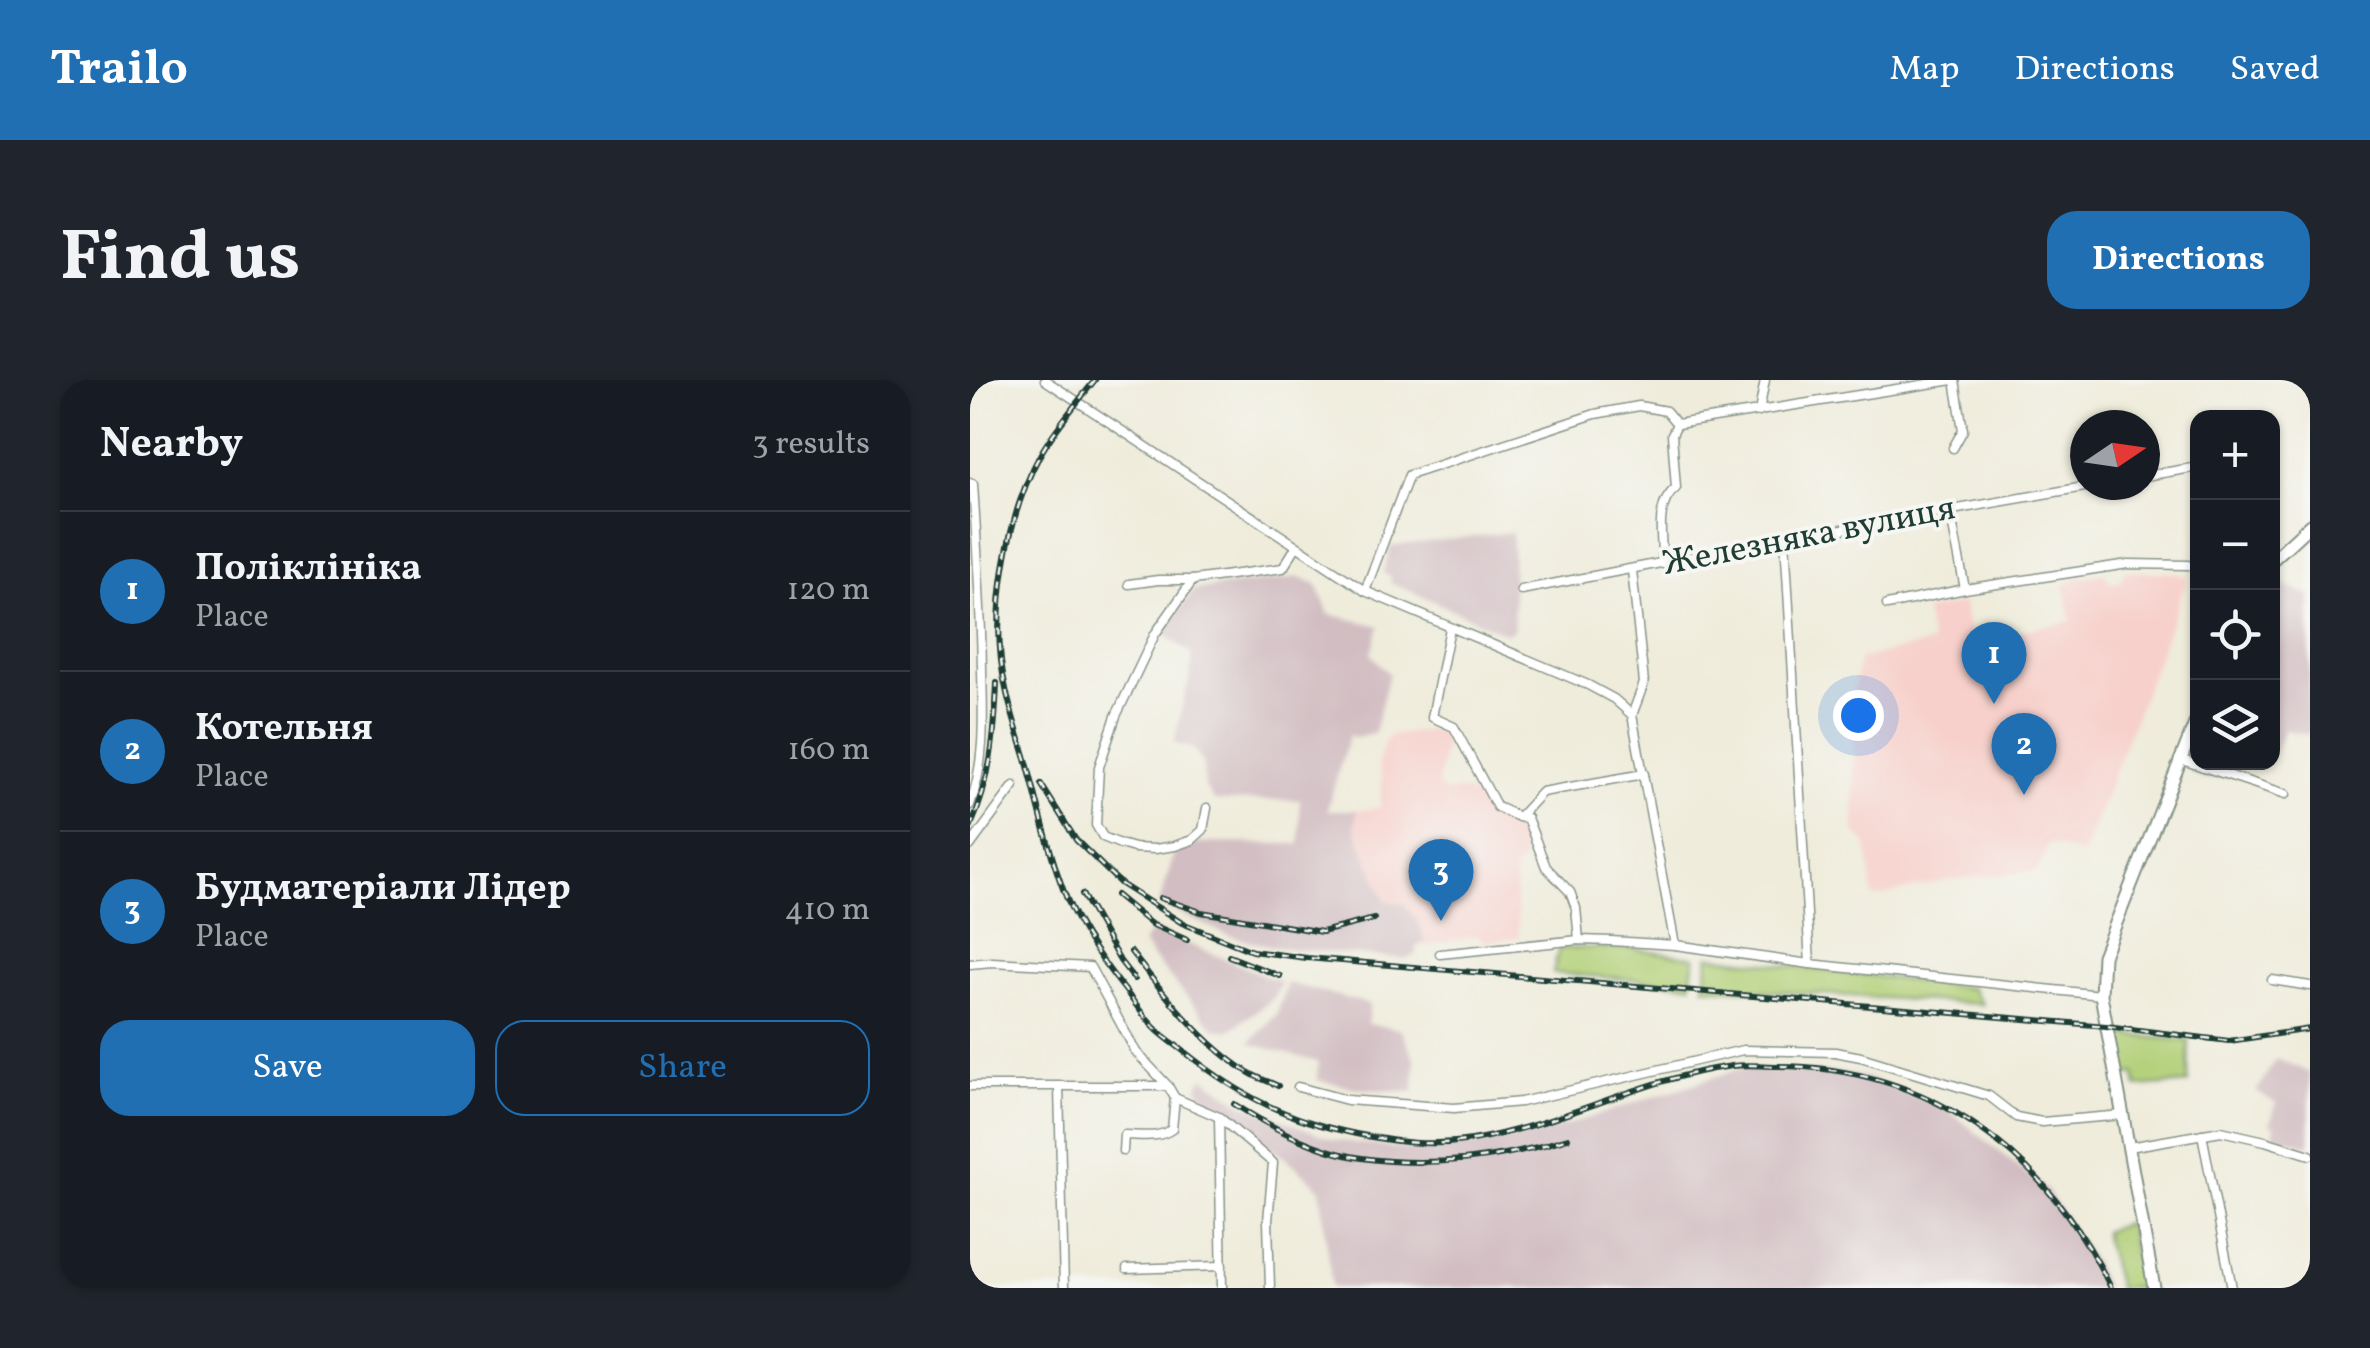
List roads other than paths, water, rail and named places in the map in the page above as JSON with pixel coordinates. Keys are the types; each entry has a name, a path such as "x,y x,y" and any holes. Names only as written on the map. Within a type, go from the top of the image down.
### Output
{"street":[{"path":"1759,412 1766,380"},
{"path":"1677,424 1954,380 1963,430 1952,448"},
{"path":"1050,381 1366,591 1588,685 1614,699 1632,715"},
{"path":"1366,591 1409,475 1594,414 1639,406 1666,411 1677,424"},
{"path":"1663,564 1661,507 1676,488 1672,434 1677,424"},
{"path":"2160,473 2190,468"},
{"path":"970,805 982,761 984,729 971,484"},
{"name":"Железняка вулиця","path":"1521,590 2070,490"},
{"path":"1950,511 1965,589"},
{"path":"2280,553 2310,525"},
{"path":"1784,540 1810,964"},
{"path":"1130,584 1284,568 1296,547"},
{"path":"1886,605 2128,564 2190,566"},
{"path":"1632,570 1644,683 1632,715 1675,945"},
{"path":"1193,580 1154,634 1116,716 1099,767 1096,825 1104,836 1120,844 1165,848 1192,840 1203,830 1206,808"},
{"path":"1450,628 1432,717 1454,728 1497,807 1527,818 1546,866 1570,892 1579,940"},
{"path":"970,641 982,642"},
{"path":"2154,1288 2101,995 2103,956 2190,734"},
{"path":"2179,759 2286,794"},
{"path":"1518,817 1542,792 1644,774"},
{"path":"970,846 1014,786"},
{"path":"1440,954 1579,940 1675,945 1810,964 2101,995"},
{"path":"970,964 1090,967 1136,1052 1175,1098 1172,1129 1165,1134 1124,1135 1123,1151"},
{"path":"2272,980 2310,986"},
{"path":"1298,1087 1347,1100 1454,1108 1491,1106 1743,1050 1835,1052 1989,1096 2016,1117 2042,1122 2123,1114"},
{"path":"970,1086 1168,1086"},
{"path":"1058,1087 1064,1288"},
{"path":"1175,1098 1219,1117 1273,1163 1268,1221 1270,1288"},
{"path":"1219,1117 1222,1288"},
{"path":"2128,1147 2221,1130 2310,1156"},
{"path":"2202,1134 2232,1288"},
{"path":"1128,1269 1222,1266"}],"railway":[{"path":"1095,380 1041,453 1018,506 1000,600 1001,661 1047,841 1068,902 1098,954 1158,1031 1226,1082 1286,1113 1356,1134 1413,1143 1457,1142 1505,1133 1666,1081 1732,1066 1833,1070 1885,1082 1933,1101 1977,1126 2017,1158 2053,1196 2084,1239 2111,1288"},
{"path":"970,828 991,757 997,683"},
{"path":"1041,784 1076,840 1121,884 1182,923 1252,951 2106,1026 2229,1041 2310,1029"},
{"path":"1082,894 1134,979"},
{"path":"1116,895 1151,924 1187,940"},
{"path":"1160,898 1201,912 1322,932 1374,919"},
{"path":"1131,952 1170,1001 1216,1048 1248,1072 1278,1086"},
{"path":"1229,956 1280,976"},
{"path":"1234,1104 1312,1145 1388,1161 1466,1160 1568,1138"}],"place":[{"name":"Поліклініка","path":"1994,704"},
{"name":"Котельня","path":"2024,795"},
{"name":"Будматеріали Лідер","path":"1441,921"}]}
